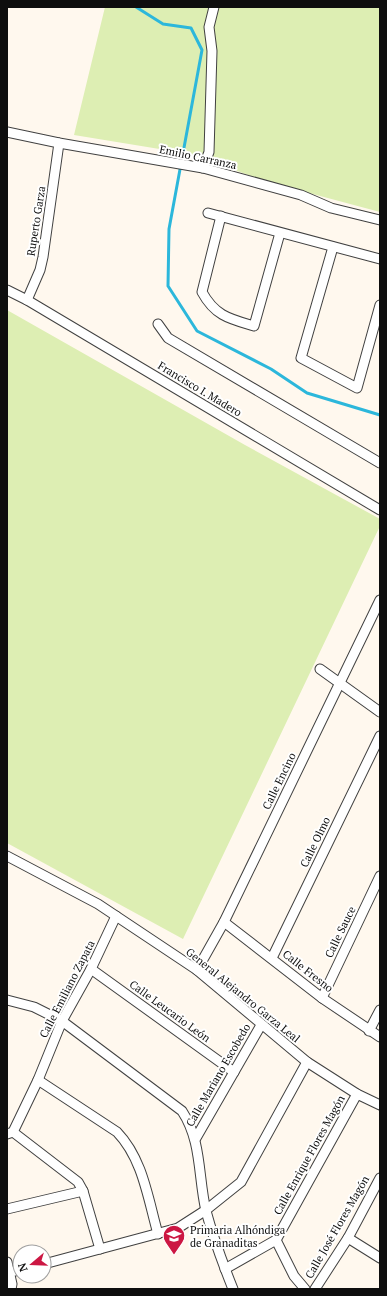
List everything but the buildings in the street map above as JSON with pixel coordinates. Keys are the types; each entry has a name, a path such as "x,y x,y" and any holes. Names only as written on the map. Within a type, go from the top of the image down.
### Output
{"street":[{"path":"202,168 209,152 212,51 209,27 214,7"},
{"name":"Emilio Carranza","path":"7,132 59,143 202,168 301,195 330,208 380,220"},
{"name":"Ruperto Garza","path":"27,300 40,270 43,257 59,143"},
{"path":"208,213 380,259"},
{"path":"221,216 202,292 208,303 222,316 254,326 280,232"},
{"path":"333,247 302,358 357,388 380,305"},
{"name":"Francisco I. Madero","path":"7,290 27,300 380,510"},
{"path":"158,324 168,338 380,463"},
{"name":"Calle Encino","path":"197,970 224,922 380,600"},
{"path":"320,669 380,712"},
{"name":"Calle Olmo","path":"272,958 380,736"},
{"name":"General Alejandro Garza Leal","path":"7,856 98,904 197,970 307,1062 357,1094 380,1105"},
{"name":"Calle Sauce","path":"322,998 380,876"},
{"name":"Calle Emiliano Zapata","path":"10,1133 38,1080 62,1021 91,970 116,916"},
{"name":"Calle Fresno","path":"224,922 322,998 380,1038"},
{"name":"Calle Leucario León","path":"91,970 234,1072"},
{"path":"7,1000 34,1007 62,1021 174,1103 182,1111 190,1122 196,1138 206,1210 233,1289"},
{"path":"369,1031 380,1010"},
{"name":"Calle Mariano Escobedo","path":"196,1138 261,1025"},
{"path":"52,1262 178,1228 206,1210 241,1182 307,1062"},
{"path":"38,1080 117,1132 127,1143 138,1162 158,1234"},
{"name":"Calle Enrique Flores Magón","path":"276,1240 357,1094"},
{"path":"10,1133 71,1175 83,1191 100,1250"},
{"name":"Calle José Flores Magón","path":"315,1289 348,1238 380,1178"},
{"path":"7,1209 83,1191"},
{"path":"348,1238 380,1258"},
{"path":"225,1269 276,1240 294,1276 305,1289"},
{"path":"7,1262 12,1284 11,1289"}],"green space":[{"path":"105,7 380,7 380,212 268,182 190,154 74,135"},
{"path":"7,310 245,445 380,519 380,526 183,939 7,843"}],"waterway":[{"path":"136,7 163,24 191,28 202,50 169,229 168,286 197,331 271,369 307,393 380,415"}],"place":[{"name":"Primaria Alhóndiga de Granaditas","path":"174,1256"}]}
